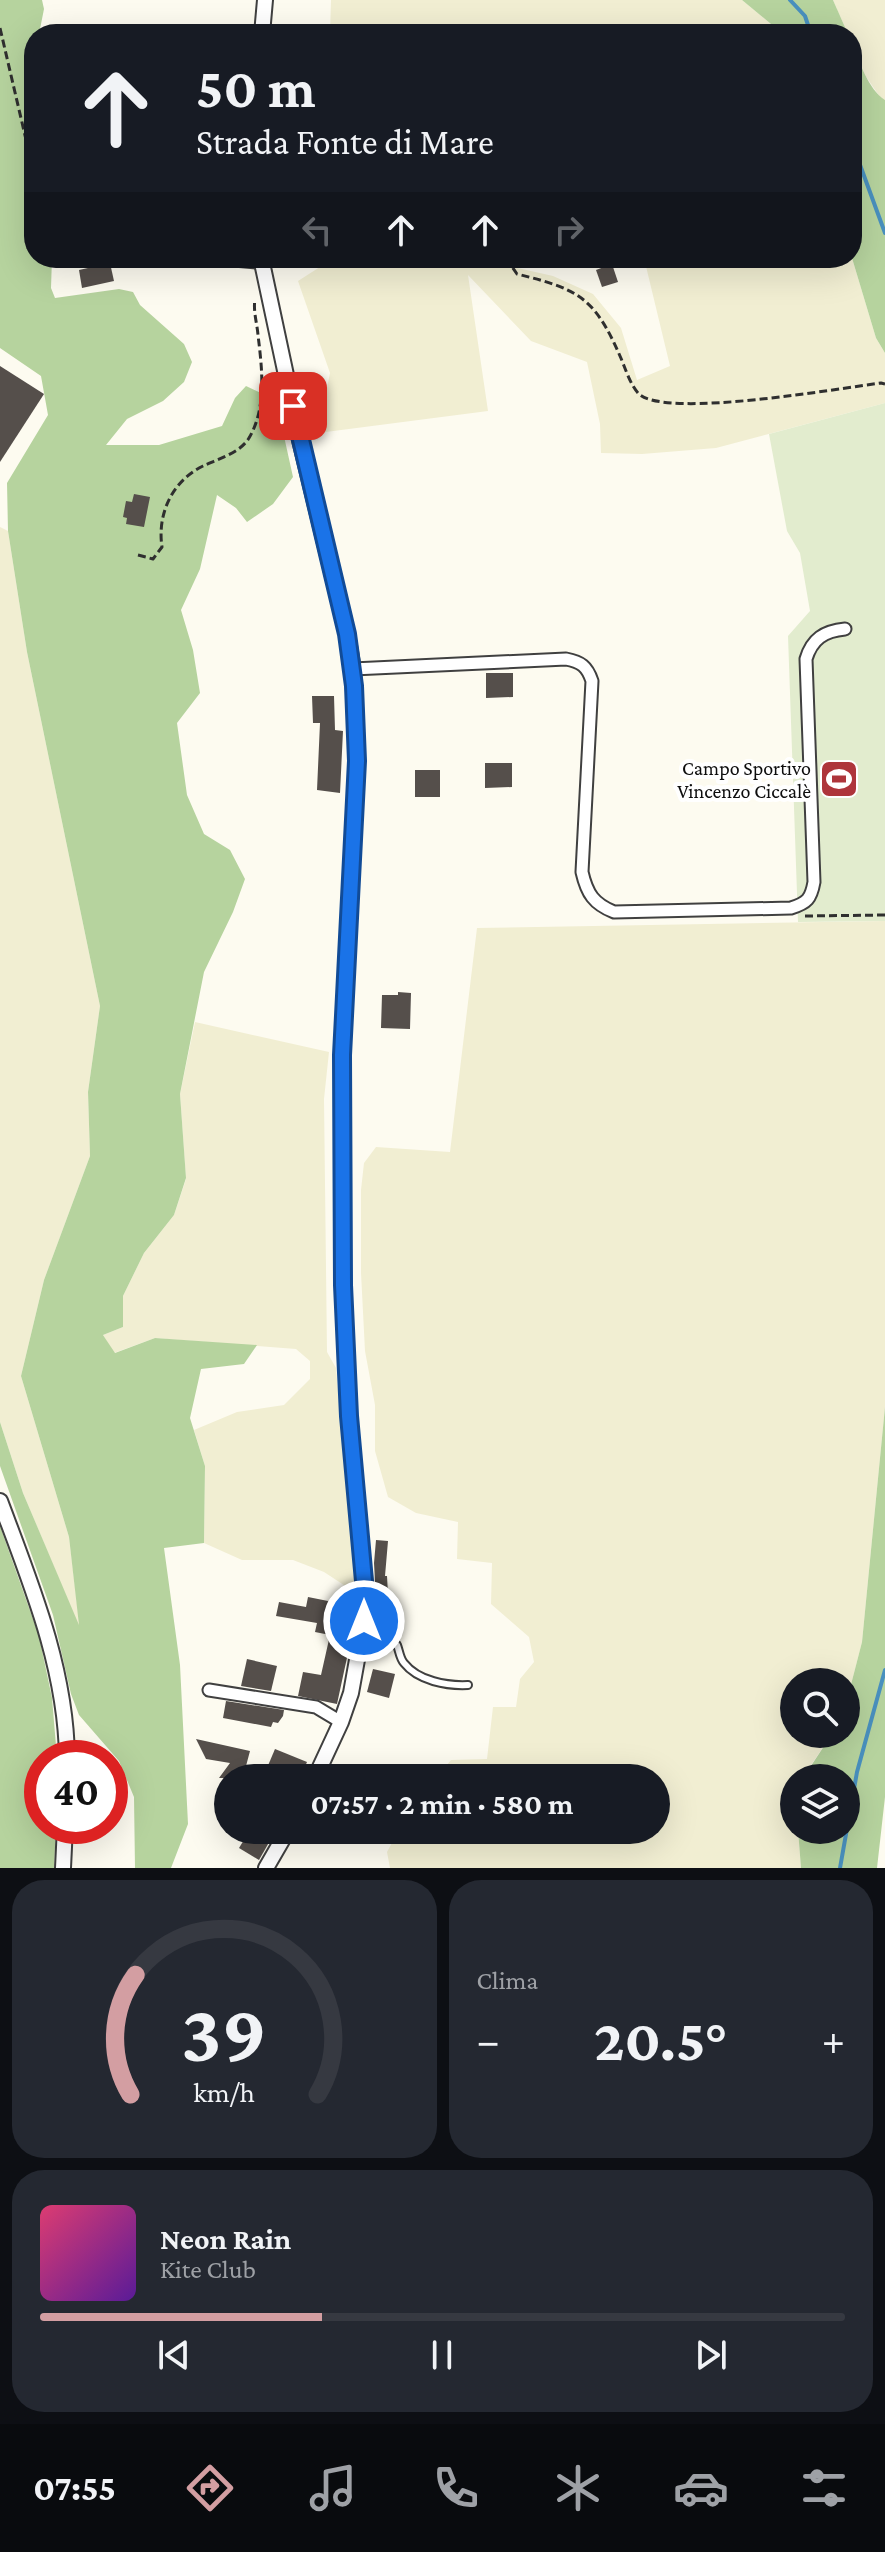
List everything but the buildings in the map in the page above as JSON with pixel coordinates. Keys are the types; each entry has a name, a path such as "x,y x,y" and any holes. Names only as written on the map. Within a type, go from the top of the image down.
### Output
{"street":[{"path":"263,24 265,0"},
{"path":"263,268 299,436 347,634 353,669 357,761 342,1055 343,1269 349,1416 359,1510 364,1621 358,1659 341,1722 322,1764"},
{"path":"353,669 566,659 579,662 588,669 592,681 582,872 586,891 598,905 614,912 791,908 805,904 811,897 814,882 806,659 809,647 818,638 829,630 845,629"},
{"path":"0,1501 42,1616 62,1695 67,1740"},
{"path":"209,1690 316,1707 341,1722"},
{"path":"63,1865 64,1844"},
{"path":"266,1868 280,1844"}],"lane":[{"path":"358,1659 388,1643 397,1645 404,1663 422,1676 445,1686 468,1685"}],"path":[{"path":"0,28 24,131"},
{"path":"512,268 517,274 562,285 586,300 607,326 640,395 664,404 732,402 885,384"},
{"path":"138,555 153,559 162,547 159,529 165,509 181,480 236,451 248,439 257,417 262,387 254,303 257,293 267,286"},
{"path":"791,908 805,916 885,915"}],"shaded area":[{"path":"331,0 742,0 771,24 330,24"},
{"path":"833,0 885,0 885,100 862,68 862,24 844,24"},
{"path":"318,268 517,268 553,276 593,294 621,328 637,380 670,366 646,268 855,268 876,338 885,353 885,403 716,448 642,454 601,453 600,424 587,362 531,341 468,275 488,411 318,433 330,373 298,281"},
{"path":"0,527 8,531 27,652 100,1006 88,1092 90,1156 44,1280 21,1376 69,1537 80,1629 23,1493 0,1422"},
{"path":"885,921 885,1407 862,1642 855,1668 780,1668 780,1748 823,1748 812,1764 780,1764 780,1844 799,1844 801,1868 390,1868 387,1852 391,1844 670,1844 670,1764 448,1764 451,1760 487,1759 493,1707 516,1707 520,1679 534,1662 529,1637 491,1604 492,1563 457,1559 458,1522 416,1513 388,1497 375,1451 375,1405 365,1351 361,1273 364,1163 376,1147 450,1152 477,928"},
{"path":"195,1022 329,1052 324,1099 327,1352 336,1368 356,1593 324,1572 293,1560 242,1560 204,1543 205,1466 194,1430 237,1412 284,1405 310,1379 310,1361 296,1349 155,1338 114,1353 103,1335 123,1327 123,1296 144,1253 174,1215 186,1179 180,1094"}],"green space":[{"path":"0,0 42,0 44,9 41,24 24,24 24,268 52,268 51,288 55,298 119,289 133,292 140,305 184,344 192,362 184,382 163,401 127,419 106,445 159,445 222,426 235,398 246,386 276,400 293,477 273,504 247,522 236,508 217,495 200,569 181,610 193,650 200,693 177,723 187,795 204,834 230,850 245,879 204,972 180,1094 186,1178 174,1215 144,1253 123,1296 123,1327 103,1335 115,1353 155,1338 257,1345 244,1364 201,1369 190,1418 205,1466 204,1543 164,1548 180,1665 188,1824 171,1868 135,1868 134,1797 128,1783 128,1740 101,1740 79,1715 71,1694 53,1615 0,1466 0,1422 23,1493 79,1625 69,1537 21,1376 44,1280 90,1156 88,1092 100,1006 27,652 8,531 7,483 48,415 41,376 0,348"},
{"path":"742,0 833,0 844,24 771,24"},
{"path":"862,69 885,100 885,353 876,338 855,268 862,268"},
{"name":"Campo Sportivo Vincenzo Ciccalè","path":"885,403 885,921 798,922 788,636 810,611 800,553 787,531 769,434"},
{"path":"885,1407 885,1797 877,1868 801,1868 799,1844 860,1844 860,1764 812,1764 823,1748 860,1748 860,1668 855,1668 862,1642"},
{"path":"0,1526 39,1636 52,1698 56,1740 24,1740 24,1844 55,1844 54,1868 0,1868"}],"waterway":[{"path":"790,0 805,16 808,24"},
{"path":"862,170 885,233"},
{"path":"840,1868 857,1772 885,1670"}],"place":[{"name":"Campo Sportivo Vincenzo Ciccalè","path":"839,779"}],"route":[{"path":"293,406 347,634 354,686 357,761 342,1055 343,1285 349,1416 364,1581 364,1621"}]}
